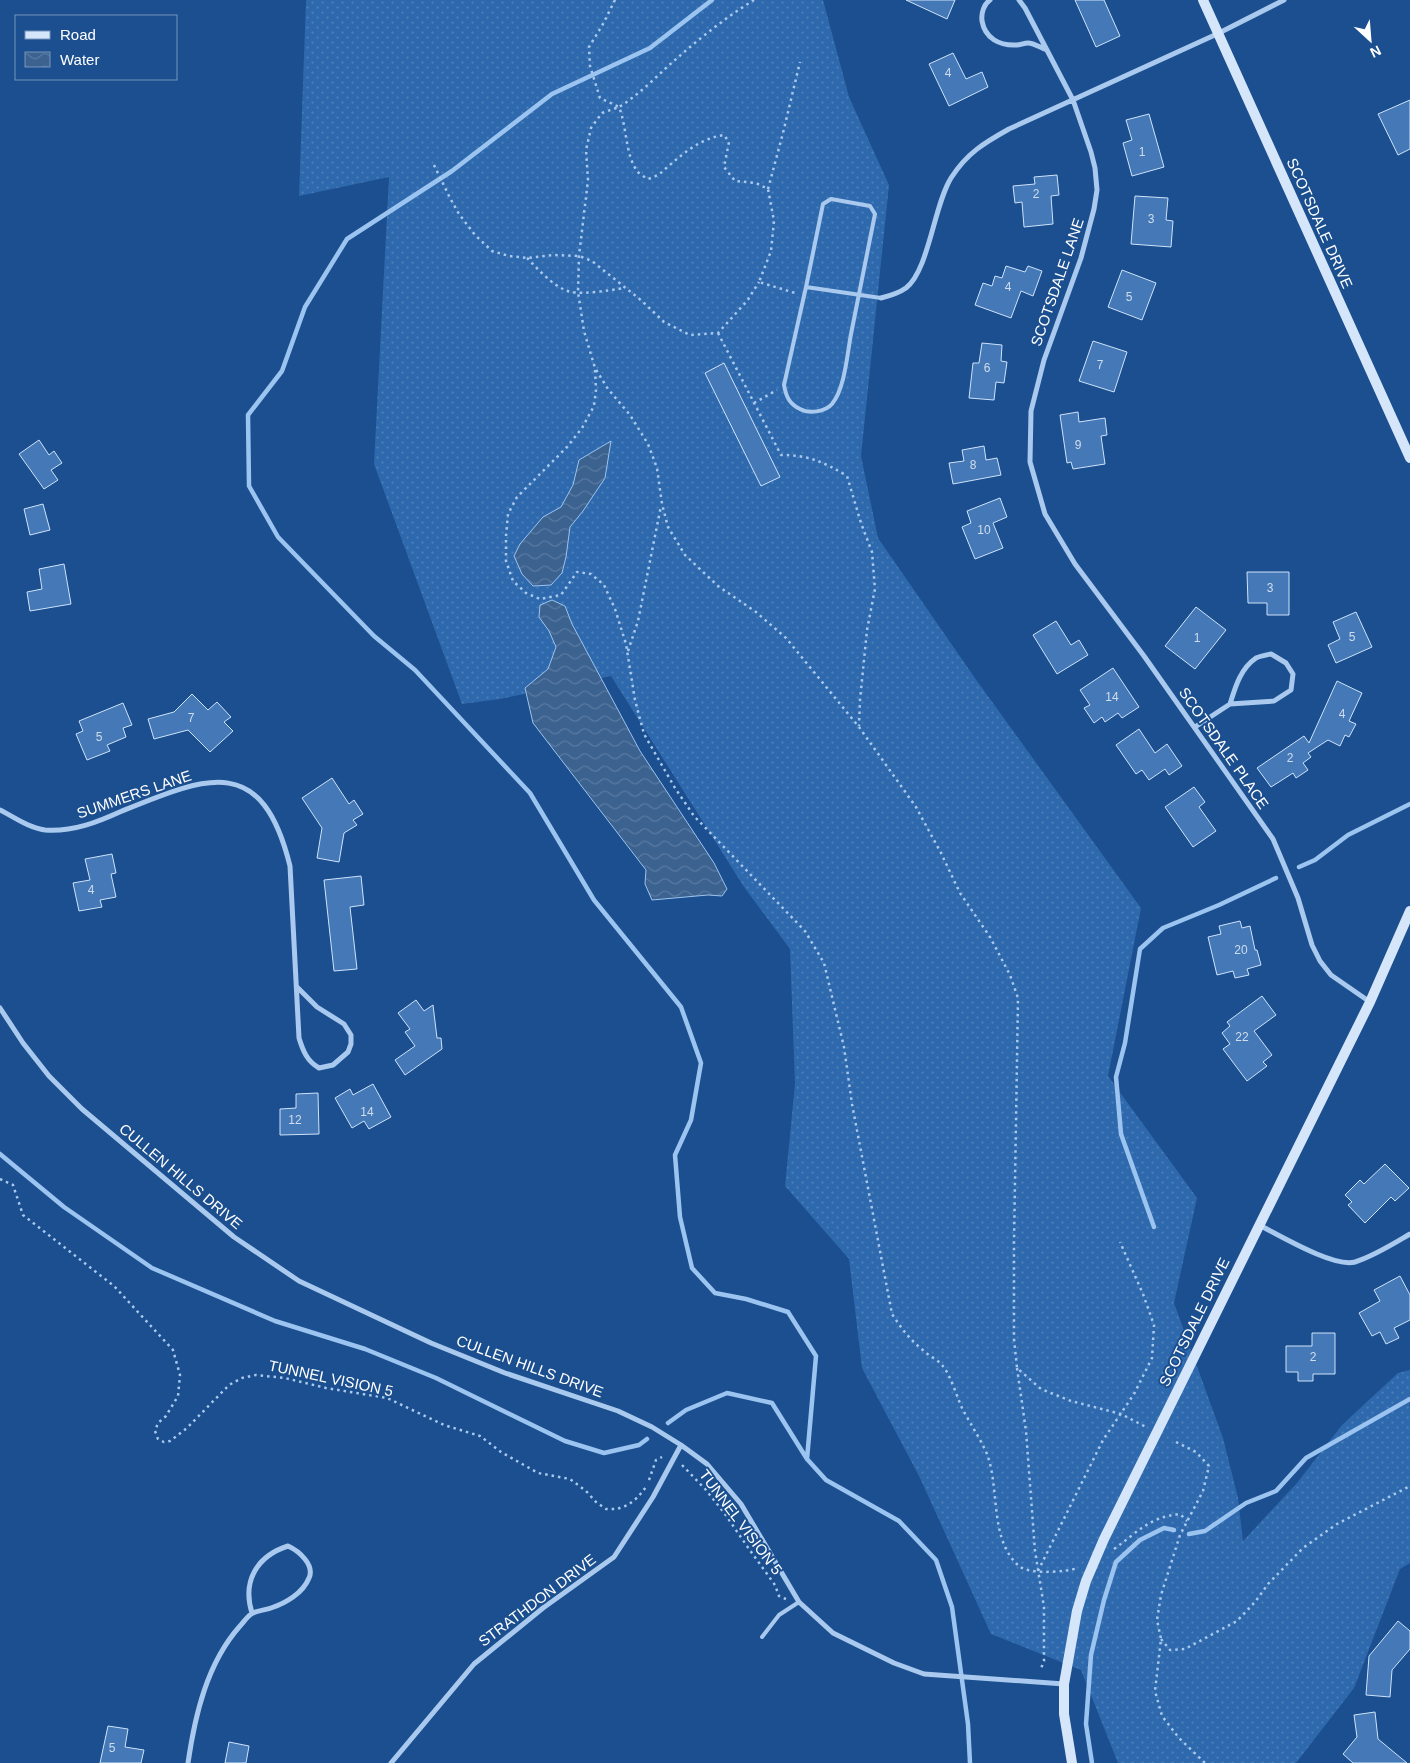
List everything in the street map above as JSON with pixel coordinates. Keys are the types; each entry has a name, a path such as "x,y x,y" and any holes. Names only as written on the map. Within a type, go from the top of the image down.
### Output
{"street":[{"path":"990,0 987,2 981,15 984,29 992,39 1005,45 1030,43 1047,50"},
{"name":"SCOTSDALE LANE","path":"1019,0 1073,100 1095,168 1096,190 1094,209 1081,258 1044,360 1031,411 1030,462 1044,510"},
{"name":"SCOTSDALE DRIVE","path":"1203,0 1410,458"},
{"path":"881,298 907,288 920,268 942,196 950,179 960,165 980,145 1009,129 1217,34 1284,0"},
{"name":"SCOTSDALE PLACE","path":"1044,510 1075,564 1195,727 1273,839 1298,898 1312,945 1320,961 1331,976 1370,1002"},
{"path":"1195,727 1230,704 1274,701 1291,690 1293,674 1286,663 1271,654 1257,657 1244,670 1235,685 1230,704"},
{"name":"SUMMERS LANE","path":"0,810 22,822 44,830 67,829 88,826 191,785 218,782 240,785 264,804 276,823 290,866 299,1038 304,1053 311,1064 318,1068 333,1065 348,1052 351,1044 350,1035 344,1024 317,1007 297,987"},
{"name":"SCOTSDALE DRIVE","path":"1072,1763 1064,1714 1064,1684 1077,1611 1086,1581 1258,1225 1370,1002 1410,911"},
{"name":"CULLEN HILLS DRIVE","path":"0,1008 49,1076 82,1109 234,1237 299,1281 431,1343 505,1373 618,1411 652,1427 707,1464 741,1504 799,1602 833,1633 894,1663 924,1674 1064,1684"},
{"path":"1258,1225 1333,1261 1353,1262 1410,1234"},
{"name":"STRATHDON DRIVE","path":"391,1763 474,1664 543,1608 614,1557 653,1497 681,1445"},
{"path":"188,1763 196,1713 210,1675 231,1636 252,1613 274,1607 305,1588 310,1576 309,1567 298,1551 288,1546 276,1550 264,1558 250,1583 248,1600 252,1613"}],"lane":[{"path":"831,199 870,206 875,214 840,392 831,406 817,412 803,411 793,406 786,397 784,385 806,287 823,204 831,199"},
{"path":"806,287 881,298"},
{"path":"762,1637 779,1615 799,1602"}],"path":[{"path":"615,0 604,24 589,46 590,66 600,98 619,107 630,156 638,172 648,179 659,175 697,144 709,137 724,135 729,142 724,166 735,181 756,183 768,189"},
{"path":"754,0 733,13 669,65 629,101 602,113 591,128 586,150 588,180 578,292 584,331 594,368 596,390 594,406 582,428 567,447 518,497 508,514 506,561 513,581 526,593 540,599 561,595 577,572 591,574 604,585 615,609 627,654 635,700 644,734 675,788 694,816 805,931 824,963 844,1047 852,1104 892,1314 906,1335 942,1365 987,1455 992,1474 1001,1537 1009,1556 1020,1568 1053,1572 1074,1569 1094,1562 1146,1524 1165,1516 1180,1514 1187,1521"},
{"path":"434,165 450,198 475,235 492,251 509,256 527,258 554,255 580,256 592,261 642,301 664,322 690,335 718,333 747,301 759,282 771,251 774,221 768,189 800,62"},
{"path":"527,258 564,291 578,292 625,288"},
{"path":"759,282 804,296"},
{"path":"718,333 781,455 794,455 815,459 847,476 872,552 875,589 867,630 860,700 860,727"},
{"path":"594,368 608,389 630,414 648,444 657,468 662,504 668,527 686,555 718,586 756,612 786,638 860,727 916,807 960,893 990,937 1010,975 1018,998 1014,1339 1026,1431 1035,1551 1044,1607 1044,1661 1040,1671"},
{"path":"754,403 784,385"},
{"path":"627,654 638,621 662,504"},
{"name":"TUNNEL VISION 5","path":"0,1179 13,1185 23,1215 114,1286 173,1350 180,1375 178,1396 155,1431 158,1439 164,1442 187,1428 229,1385 242,1378 256,1375 285,1378 326,1388 387,1398 444,1424 480,1436 500,1452 538,1473 570,1479 606,1509 617,1509 628,1505 638,1498 648,1483 656,1460 666,1456"},
{"path":"1038,1571 1056,1538 1102,1440 1134,1394 1152,1358 1154,1325 1143,1294 1120,1242"},
{"path":"1017,1368 1041,1389 1071,1401 1121,1414 1147,1428"},
{"path":"1176,1442 1196,1452 1209,1466 1202,1491 1180,1536 1161,1595 1157,1620 1161,1639 1155,1691 1162,1716 1179,1738 1205,1763"},
{"name":"TUNNEL VISION 5","path":"682,1465 706,1490 725,1514 775,1584 779,1596"},
{"path":"1161,1639 1170,1650 1185,1649 1237,1620 1303,1548 1337,1524 1410,1486"}],"shaded area":[{"path":"306,0 823,0 849,97 889,185 861,456 878,538 977,681 1141,908 1108,1076 1197,1198 1174,1303 1223,1438 1238,1498 1243,1541 1297,1483 1342,1425 1398,1373 1410,1370 1410,1563 1400,1569 1354,1688 1296,1763 1118,1763 1081,1670 991,1634 920,1478 862,1368 849,1259 785,1186 795,1084 790,949 744,887 611,676 500,699 462,704 374,464 389,177 299,196"}],"water":[{"path":"611,441 605,478 570,527 562,573 551,585 533,586 522,574 514,556 520,544 543,517 561,507 573,485 579,460"},
{"path":"552,600 565,606 572,624 640,751 714,863 727,889 722,896 708,895 652,900 645,884 646,870 533,723 525,688 548,669 556,647 549,631 539,617 540,605"}],"building":[{"path":"906,0 955,0 947,19"},
{"path":"1075,0 1104,0 1120,36 1096,47"},
{"path":"953,53 966,79 982,72 988,87 949,106 929,64"},
{"path":"1410,100 1410,149 1398,155 1378,114"},
{"path":"1149,114 1164,167 1132,176 1123,143 1132,140 1126,120"},
{"path":"1057,175 1059,195 1051,196 1053,224 1024,227 1022,202 1015,203 1013,186 1035,184 1034,177"},
{"path":"1135,196 1168,198 1166,220 1173,221 1171,247 1131,244"},
{"path":"1006,266 1025,272 1028,266 1042,271 1033,296 1021,291 1011,318 975,305 983,283 992,286 995,276 1002,278"},
{"path":"1122,270 1156,283 1142,320 1108,307"},
{"path":"1093,341 1127,352 1114,392 1079,381"},
{"path":"982,343 1002,345 1001,361 1007,362 1004,383 996,382 994,400 969,398 973,363 979,363"},
{"path":"724,363 780,477 761,486 705,373"},
{"path":"1078,412 1079,422 1105,418 1107,435 1101,436 1105,464 1073,469 1071,462 1067,463 1060,415"},
{"path":"39,440 49,455 54,451 62,463 51,470 58,480 44,489 19,454"},
{"path":"984,446 986,460 997,458 1001,475 953,484 949,463 964,461 962,450"},
{"path":"1000,498 1007,517 993,523 1003,548 975,559 962,527 971,523 967,511"},
{"path":"43,504 50,530 30,535 24,509"},
{"path":"64,564 71,604 30,611 27,592 42,589 39,569"},
{"path":"1247,572 1289,572 1289,615 1267,615 1267,603 1248,603"},
{"path":"1196,607 1226,630 1195,669 1165,646"},
{"path":"1356,612 1372,647 1336,663 1328,645 1340,639 1333,622"},
{"path":"1056,621 1071,645 1079,640 1088,655 1057,674 1033,635"},
{"path":"1113,668 1139,707 1122,718 1118,713 1105,722 1102,717 1094,723 1084,708 1090,705 1080,690"},
{"path":"1337,681 1362,693 1349,721 1356,724 1349,737 1345,735 1340,746 1328,740 1308,753 1311,757 1303,763 1308,770 1296,778 1293,773 1271,787 1257,768 1304,736 1309,743"},
{"path":"192,694 208,710 217,702 231,717 224,722 233,731 210,752 188,730 154,739 148,719 174,712"},
{"path":"123,703 132,725 123,728 126,737 107,745 110,751 87,760 76,734 83,731 79,721"},
{"path":"1139,729 1155,753 1167,744 1182,766 1169,775 1165,769 1149,780 1142,770 1136,774 1116,745"},
{"path":"332,778 349,804 354,800 363,814 353,820 357,825 344,833 339,862 317,858 322,828 302,798"},
{"path":"1194,787 1205,802 1199,807 1216,831 1193,847 1165,807"},
{"path":"112,854 116,873 111,874 116,897 100,900 102,907 79,911 73,883 90,880 85,859"},
{"path":"361,876 364,905 350,907 357,969 334,971 324,880"},
{"path":"1240,921 1242,928 1250,926 1255,950 1257,950 1261,965 1247,969 1249,975 1235,978 1233,971 1217,975 1208,937 1221,934 1219,926"},
{"path":"1262,996 1276,1015 1254,1031 1272,1055 1263,1062 1267,1066 1247,1081 1223,1049 1230,1044 1222,1033 1230,1026 1227,1022"},
{"path":"416,1000 424,1011 433,1005 437,1038 441,1038 442,1049 405,1075 395,1060 415,1046 405,1032 410,1029 398,1013"},
{"path":"373,1084 391,1117 369,1129 364,1121 352,1128 335,1098 350,1089 353,1095"},
{"path":"318,1093 319,1134 280,1135 280,1109 296,1108 296,1094"},
{"path":"1385,1164 1409,1188 1395,1201 1391,1197 1365,1223 1348,1205 1352,1202 1345,1195 1360,1180 1364,1184"},
{"path":"1400,1276 1410,1295 1410,1320 1394,1328 1399,1338 1386,1344 1380,1332 1372,1336 1359,1313 1380,1301 1374,1290"},
{"path":"1312,1333 1335,1333 1335,1374 1313,1374 1313,1381 1298,1381 1298,1372 1286,1372 1286,1346 1312,1346"},
{"path":"1398,1621 1410,1631 1410,1649 1392,1670 1390,1697 1366,1695 1369,1656"},
{"path":"1375,1712 1378,1739 1407,1763 1353,1763 1343,1754 1357,1737 1354,1715"},
{"path":"108,1726 128,1729 125,1747 144,1750 141,1763 100,1763"},
{"path":"229,1742 249,1746 246,1763 225,1763"}],"waterway":[{"path":"712,0 650,48 552,94 452,171 347,239 305,307 282,371 248,415 249,486 278,537 374,636 415,670 530,793 594,900 681,1007 701,1063 691,1120 675,1155 680,1217 692,1268 715,1293 746,1299 788,1312 816,1356 807,1459 826,1480 899,1521 936,1560 952,1607 968,1724 970,1763"},
{"path":"1299,867 1315,860 1348,835 1410,804"},
{"path":"1154,1227 1121,1134 1116,1077 1125,1043 1140,949 1163,928 1219,905 1276,878"},
{"path":"0,1154 64,1207 152,1268 275,1321 365,1349 436,1378 565,1441 604,1453 639,1445 647,1439"},
{"path":"668,1423 686,1410 727,1393 772,1403 807,1459"},
{"path":"1189,1534 1205,1531 1246,1503 1276,1491 1306,1458 1410,1399"},
{"path":"1092,1763 1086,1724 1091,1655 1104,1600 1116,1562 1140,1540 1164,1528 1174,1530"}]}
